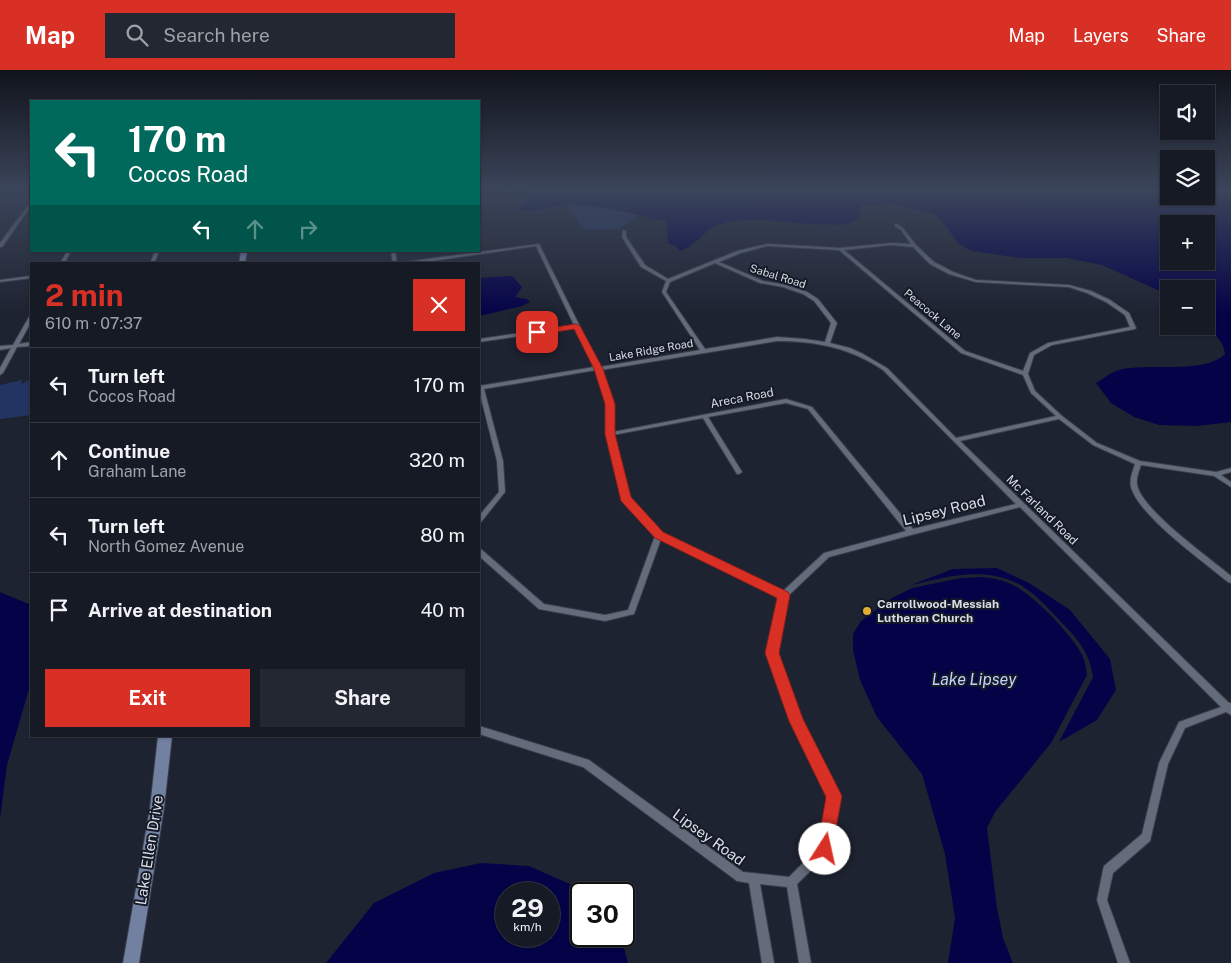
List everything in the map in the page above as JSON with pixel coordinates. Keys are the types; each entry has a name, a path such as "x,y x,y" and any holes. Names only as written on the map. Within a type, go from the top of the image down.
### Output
{"street":[{"path":"0,246 11,231"},
{"path":"624,231 624,236 643,266 668,281"},
{"path":"903,231 914,246 932,263 951,273 976,281 1069,286 1089,292 1108,301 1127,314 1133,328 1050,344 1032,354 1025,374 1033,392 1060,417 1095,444 1139,463 1216,474 1231,470"},
{"path":"703,351 664,292 668,281 739,252 767,245 840,249 891,244 914,246"},
{"path":"414,262 537,245 598,369 610,404 610,434 625,499 659,535 784,595 772,653 796,721 834,796 825,849 791,882 805,963"},
{"name":"Peacock Lane","path":"840,249 963,352 1025,374"},
{"name":"Sabal Road","path":"715,262 762,282 784,286 805,293 816,300 834,323 827,344"},
{"path":"0,281 30,277"},
{"path":"0,373 30,320"},
{"path":"480,341 576,326"},
{"name":"Lake Ridge Road","path":"480,388 777,339 800,338 827,344"},
{"path":"0,348 30,344"},
{"name":"Mc Farland Road","path":"827,344 872,360 885,369 1020,505 1230,708"},
{"path":"480,388 500,461 502,492 480,519"},
{"name":"Areca Road","path":"610,434 786,401 810,408 911,532"},
{"path":"704,416 739,472"},
{"path":"954,440 1060,417"},
{"path":"1139,463 1135,474 1134,486 1143,501 1156,516 1231,580"},
{"path":"1216,474 1231,485"},
{"name":"Lipsey Road","path":"784,595 827,555 1020,505"},
{"path":"480,553 542,606 605,618 632,612 659,535"},
{"path":"1124,963 1102,900 1108,870 1146,836 1164,762 1182,725 1230,708"},
{"name":"Lipsey Road","path":"480,730 586,763 741,877 754,880 791,882"},
{"name":"Lake Ellen Drive","path":"132,963 157,808 165,737"},
{"path":"754,880 768,963"}],"shaded area":[{"path":"22,380 21,384 30,380 30,415 0,419 0,385"}],"water":[{"path":"667,231 708,231 690,246 680,251 676,246 669,244"},
{"path":"949,231 1160,231 1160,270 1215,270 1215,231 1231,231 1231,422 1197,426 1159,425 1134,417 1111,403 1096,383 1119,370 1204,364 1216,360 1225,354 1221,341 1215,335 1215,280 1160,280 1160,291 1102,265 1067,258 1020,258 972,251 959,244"},
{"path":"512,276 522,287 515,297 527,299 530,302 522,306 480,316 480,278"},
{"path":"997,568 1029,583 1070,610 1110,659 1116,690 1097,720 1059,742 1093,677 1086,653 1067,628 1028,590 1000,577 971,574 911,585 953,569"},
{"name":"Lake Lipsey","path":"982,577 1011,584 1023,591 1042,607 1076,645 1086,666 1087,675 1051,743 995,812 987,828 997,908 1003,938 1013,963 948,963 955,918 945,854 922,774 877,717 860,680 853,650 853,634 861,621 892,598 912,588 961,578"},
{"path":"0,592 30,605 30,685 7,765 0,819"},
{"path":"481,863 529,866 570,884 570,947 624,947 628,963 326,963 374,903 434,873"}],"place":[{"name":"Carrollwood-Messiah Lutheran Church","path":"867,611"}],"route":[{"path":"537,332 576,326 598,369 610,404 610,434 625,499 659,535 784,595 772,653 796,721 834,796 825,849"}]}
